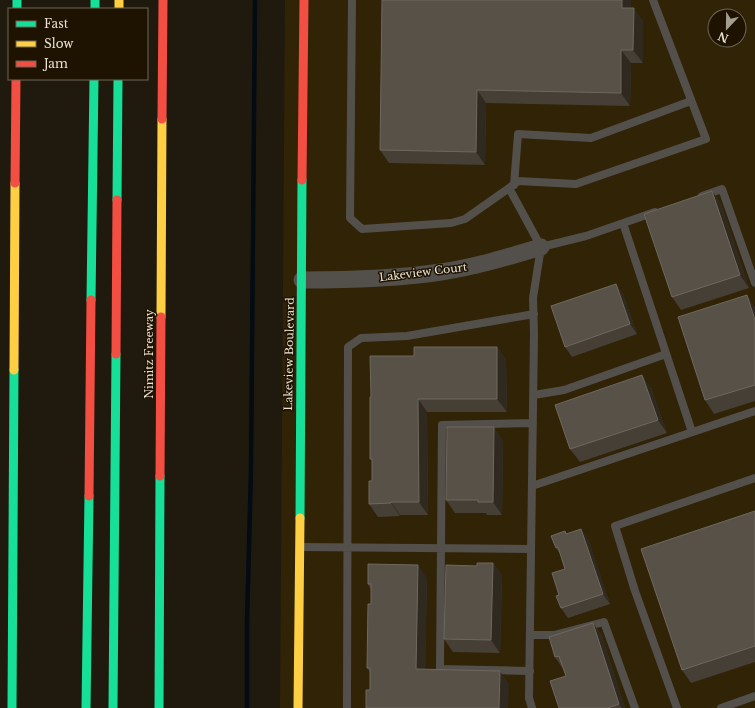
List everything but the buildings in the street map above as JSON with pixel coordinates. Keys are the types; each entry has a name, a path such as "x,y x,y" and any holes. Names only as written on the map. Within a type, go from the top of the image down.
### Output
{"main road":[{"name":"Nimitz Freeway","path":"159,708 163,0"},
{"name":"Lakeview Boulevard","path":"298,708 304,0"},
{"path":"12,708 9,524 16,80"},
{"path":"86,708 94,80"},
{"path":"113,708 118,80"}],"street":[{"name":"Lakeview Court","path":"302,280 396,278 442,272 489,262 542,247"}],"lane":[{"path":"352,0 350,218 362,229 451,223 465,219 512,187 518,181 576,184 706,140 653,0"},
{"path":"532,708 529,698 534,395 533,298 542,247 512,187 518,134 591,138 691,101"},
{"path":"694,199 722,189 755,284"},
{"path":"542,247 586,236 666,209"},
{"path":"623,223 692,432"},
{"path":"346,708 348,347 361,338 407,336 534,314"},
{"path":"534,395 564,390 666,354"},
{"path":"532,486 755,411"},
{"path":"530,671 440,669 442,425 533,423"},
{"path":"677,708 635,591 615,526 755,478"},
{"path":"299,547 531,549"},
{"path":"530,635 554,635 604,622 635,708"},
{"path":"721,708 755,696"}],"shaded area":[{"path":"285,0 755,0 755,708 280,708"}],"waterway":[{"path":"247,708 247,623 251,469 255,0"}],"traffic: fast":[{"path":"17,0 17,8"},
{"path":"95,0 95,8"},
{"path":"91,300 94,80"},
{"path":"117,200 118,80"},
{"path":"300,518 302,180"},
{"path":"113,708 116,354"},
{"path":"12,708 14,370"},
{"path":"159,708 160,476"},
{"path":"86,708 89,496"}],"traffic: slow":[{"path":"119,0 119,8"},
{"path":"161,317 162,119"},
{"path":"14,370 15,183"},
{"path":"298,708 300,518"}],"traffic: jam":[{"path":"162,119 163,0"},
{"path":"302,180 304,0"},
{"path":"15,183 16,80"},
{"path":"116,354 117,200"},
{"path":"89,496 91,300"},
{"path":"160,476 161,317"}]}
